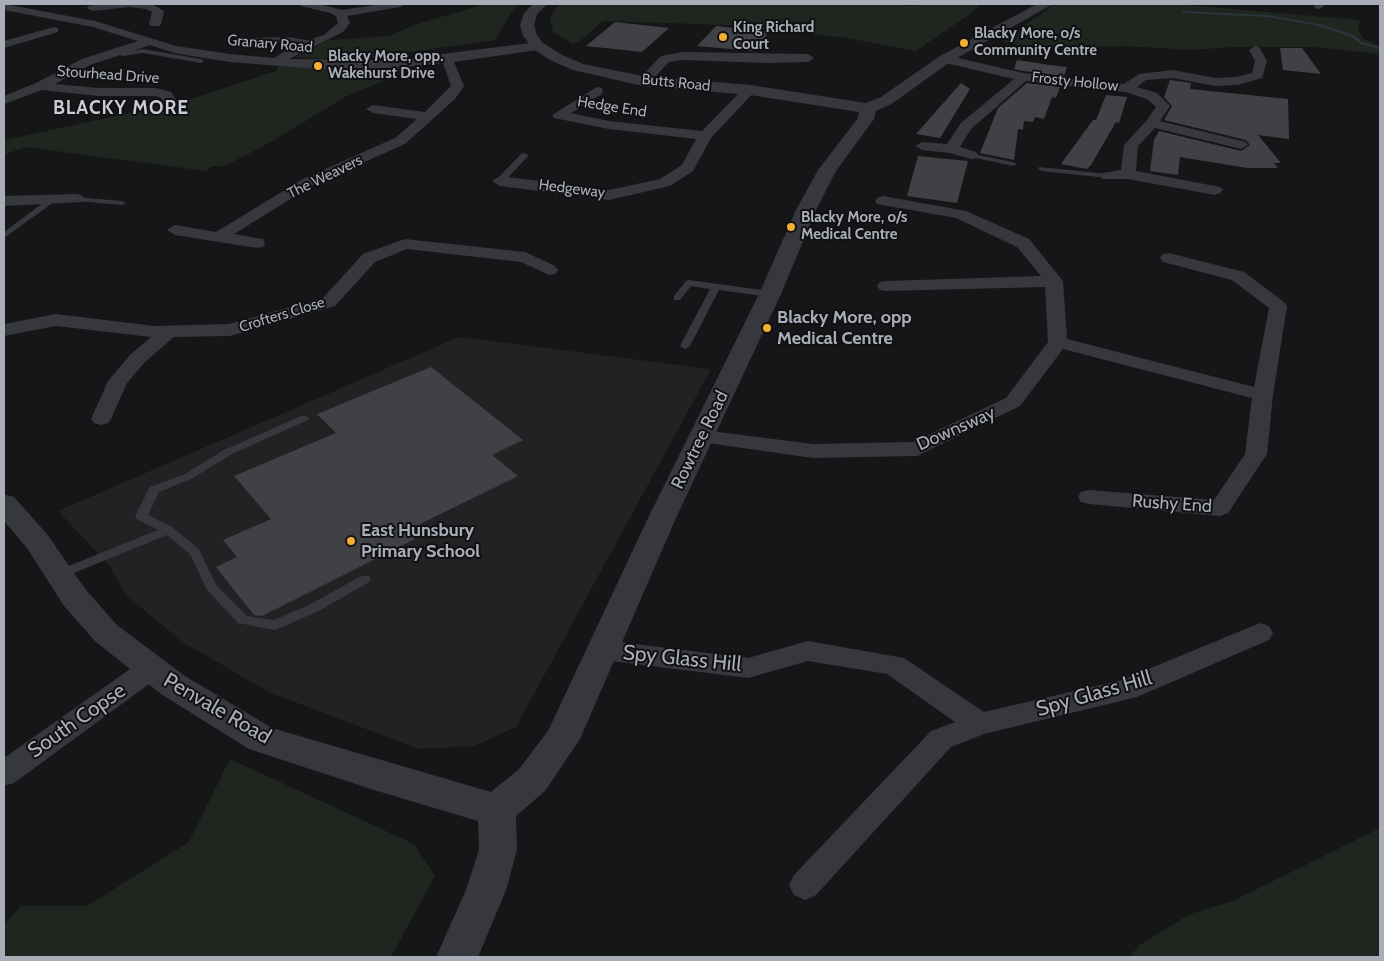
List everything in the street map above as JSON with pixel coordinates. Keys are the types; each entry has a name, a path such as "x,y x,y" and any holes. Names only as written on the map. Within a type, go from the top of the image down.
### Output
{"street":[{"path":"92,8 129,4 151,5 158,11 156,24"},
{"path":"305,4 341,14 400,4"},
{"path":"538,46 530,36 527,25 531,13 540,4"},
{"path":"868,108 887,100 944,60 1046,4"},
{"path":"95,24 151,5"},
{"name":"Granary Road","path":"4,7 95,24 148,42 199,54 276,62 356,65 447,59 538,46"},
{"path":"276,62 294,50 316,42 339,30 344,23 341,14"},
{"path":"4,45 54,30"},
{"name":"Stourhead Drive","path":"4,100 41,86 68,71 111,53 148,42"},
{"name":"Butts Road","path":"538,46 557,58 606,74 643,80 750,90 868,108"},
{"name":"Frosty Hollow","path":"1127,88 1143,77 1173,74 1215,82 1238,81 1258,75 1261,61 1255,50"},
{"path":"643,80 665,59 682,56 768,59 808,58"},
{"name":"The Weavers","path":"220,236 308,182 400,141 458,86 447,59"},
{"name":"Frosty Hollow","path":"944,60 1023,77 1127,88 1152,96 1163,106 1152,123 1131,145 1128,174"},
{"name":"Frosty Hollow","path":"951,149 966,126 1023,77"},
{"name":"Stourhead Drive","path":"41,86 98,92 156,92 166,95 170,101"},
{"name":"Hedgeway","path":"500,181 609,195 665,183 688,168 705,136 750,90"},
{"name":"Hedge End","path":"597,91 559,116 610,125 705,136"},
{"name":"Rowtree Road","path":"497,810 532,780 562,739 662,518 770,294 806,210 827,170 866,119 868,108"},
{"path":"373,109 428,116"},
{"path":"1152,123 1241,145"},
{"path":"922,146 951,149 971,155"},
{"path":"1108,176 1128,174 1215,190"},
{"path":"4,201 77,199"},
{"path":"883,201 960,214 1023,243 1054,281 1058,342 1263,395"},
{"path":"175,230 257,243"},
{"name":"Crofters Close","path":"4,330 56,320 154,332 230,330 329,302 369,258 405,244 525,257 549,270"},
{"name":"Rushy End","path":"1089,497 1220,508 1256,454 1263,395 1278,306 1238,276 1169,258"},
{"path":"886,286 1054,281"},
{"path":"101,419 118,381 138,358 169,332"},
{"name":"Downsway","path":"702,436 813,451 917,449 1013,402 1058,342"},
{"name":"Penvale Road","path":"4,503 37,540 75,598 106,633 150,669 261,739 374,775 497,810"},
{"name":"Spy Glass Hill","path":"805,885 941,739 980,724 1127,689 1260,633"},
{"name":"Spy Glass Hill","path":"602,650 748,668 808,651 894,665 980,724"},
{"name":"South Copse","path":"4,774 150,669"},
{"path":"457,957 486,890 498,850 497,810"}],"lane":[{"path":"253,40 288,38 316,42"},
{"path":"111,53 124,54 143,51 201,61"},
{"path":"500,181 525,155"},
{"path":"971,155 1013,164"},
{"path":"1042,169 1108,176"},
{"path":"4,236 54,199"},
{"path":"77,199 122,203"},
{"path":"677,298 689,282 770,294"},
{"path":"685,346 716,286"},
{"path":"304,418 228,452 189,476 154,490 141,516 168,530 195,552 211,587 244,620 275,625 314,608 365,579"},
{"path":"60,574 168,530"}],"shaded area":[{"path":"485,4 519,4 515,7 495,40 375,57 331,59 295,57 329,40 389,36 414,25"},
{"path":"559,4 883,4 916,6 917,4 981,4 970,14 916,51 847,38 729,25 603,21 580,41 573,44 553,32 550,17"},
{"path":"1054,4 1174,4 1360,20 1358,27 1362,38 1380,46 1380,54 1313,47 1234,47 1191,50 1124,46 1040,50 1003,42"},
{"path":"278,66 342,69 405,66 404,72 343,98 273,141 225,166 212,166 206,171 25,147 4,155 4,140 182,102 276,71"},
{"name":"East Hunsbury Primary School","path":"459,337 711,369 516,727 474,746 419,749 271,693 184,643 128,597 108,564 58,511"},
{"path":"230,759 414,844 435,876 391,957 4,957 4,925 21,906 87,906 189,842"},
{"path":"1380,828 1380,957 1129,957 1141,944 1190,914 1233,901"}],"building":[{"path":"615,22 669,28 642,52 586,46"},
{"path":"716,26 769,32 753,51 697,46"},
{"path":"1280,48 1302,48 1321,74 1283,70"},
{"path":"1017,60 1067,67 1064,76 1023,71 1014,69"},
{"path":"1170,80 1191,83 1190,89 1288,99 1289,139 1258,135 1281,163 1274,163 1278,168 1247,168 1180,157 1178,175 1150,171 1154,140 1159,131 1241,151 1250,145 1246,140 1164,120 1172,106 1164,97"},
{"path":"961,83 970,89 940,138 916,134"},
{"path":"1027,83 1060,87 1056,98 1052,97 1044,119 1035,117 1033,122 1024,121 1023,130 1018,129 1014,160 980,153 998,108"},
{"path":"1106,95 1127,97 1119,123 1116,122 1087,169 1061,164 1093,120 1096,120"},
{"path":"918,156 968,161 957,203 907,196"},
{"path":"431,367 523,440 492,455 518,476 406,531 415,539 262,616 254,615 216,567 237,557 223,540 271,519 234,476 336,433 317,414"}],"waterway":[{"path":"1183,12 1267,16 1320,25 1353,36 1361,43 1380,48"}],"place":[{"name":"King Richard Court","path":"723,37"},
{"name":"Blacky More, o/s Community Centre","path":"964,43"},
{"name":"Blacky More, opp. Wakehurst Drive","path":"318,66"},
{"name":"Blacky More, o/s Medical Centre","path":"791,227"},
{"name":"Blacky More, opp Medical Centre","path":"767,328"},
{"name":"East Hunsbury Primary School","path":"351,541"}],"district":[{"name":"BLACKY MORE","path":"121,108"}]}
